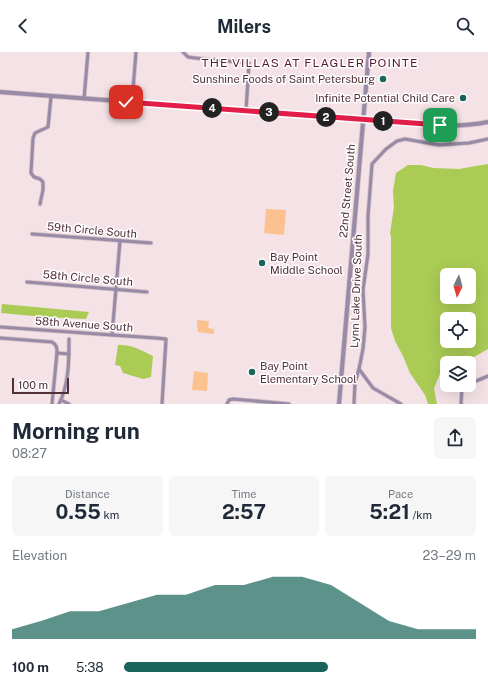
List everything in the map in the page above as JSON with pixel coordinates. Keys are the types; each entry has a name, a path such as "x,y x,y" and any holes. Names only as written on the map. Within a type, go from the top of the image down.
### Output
{"street":[{"path":"84,99 88,52"},
{"path":"132,102 136,52"},
{"path":"183,52 188,57 249,62 246,111"},
{"name":"22nd Street South","path":"339,404 368,52"},
{"path":"0,92 451,126 488,122"},
{"path":"40,204 43,182 34,177 31,173 33,138 35,133 48,127 51,96"},
{"name":"Lynn Lake Drive South","path":"354,404 355,383 363,349 365,328 363,290 368,254 367,229 372,164 386,149 402,139 439,145 469,143 488,139"},
{"name":"59th Circle South","path":"32,234 151,243"},
{"path":"112,336 120,241"},
{"name":"58th Circle South","path":"27,282 147,292"},
{"name":"58th Avenue South","path":"0,327 166,339 162,404"},
{"path":"0,338 52,342 55,344 57,347 57,353 52,404"},
{"path":"59,404 66,384 70,338"},
{"path":"57,353 69,354"},
{"path":"359,369 373,388 401,404"},
{"path":"476,381 488,376"},
{"path":"461,404 462,392"},
{"path":"227,404 229,400 233,399 289,404"},
{"path":"61,400 69,404"}],"shaded area":[{"path":"488,164 488,349 476,356 440,356 440,373 434,388 437,404 428,404 425,395 410,373 395,341 391,328 390,234 394,207 393,191 396,173 408,165 421,165 433,168 459,169"},
{"path":"266,209 286,210 284,235 264,233"},
{"path":"2,304 89,312 86,319 44,317 1,313"},
{"path":"197,320 209,321 208,328 214,329 214,334 198,332"},
{"path":"118,345 132,346 153,356 151,377 143,379 123,373 120,366 115,365"},
{"path":"194,371 208,373 207,391 192,390"}],"place":[{"name":"Sunshine Foods of Saint Petersburg","path":"383,79"},
{"name":"Infinite Potential Child Care","path":"463,98"},
{"name":"Bay Point Middle School","path":"262,263"},
{"name":"Bay Point Elementary School","path":"252,372"}],"district":[{"name":"THE VILLAS AT FLAGLER POINTE","path":"310,63"}],"route":[{"path":"126,102 440,125"}]}
